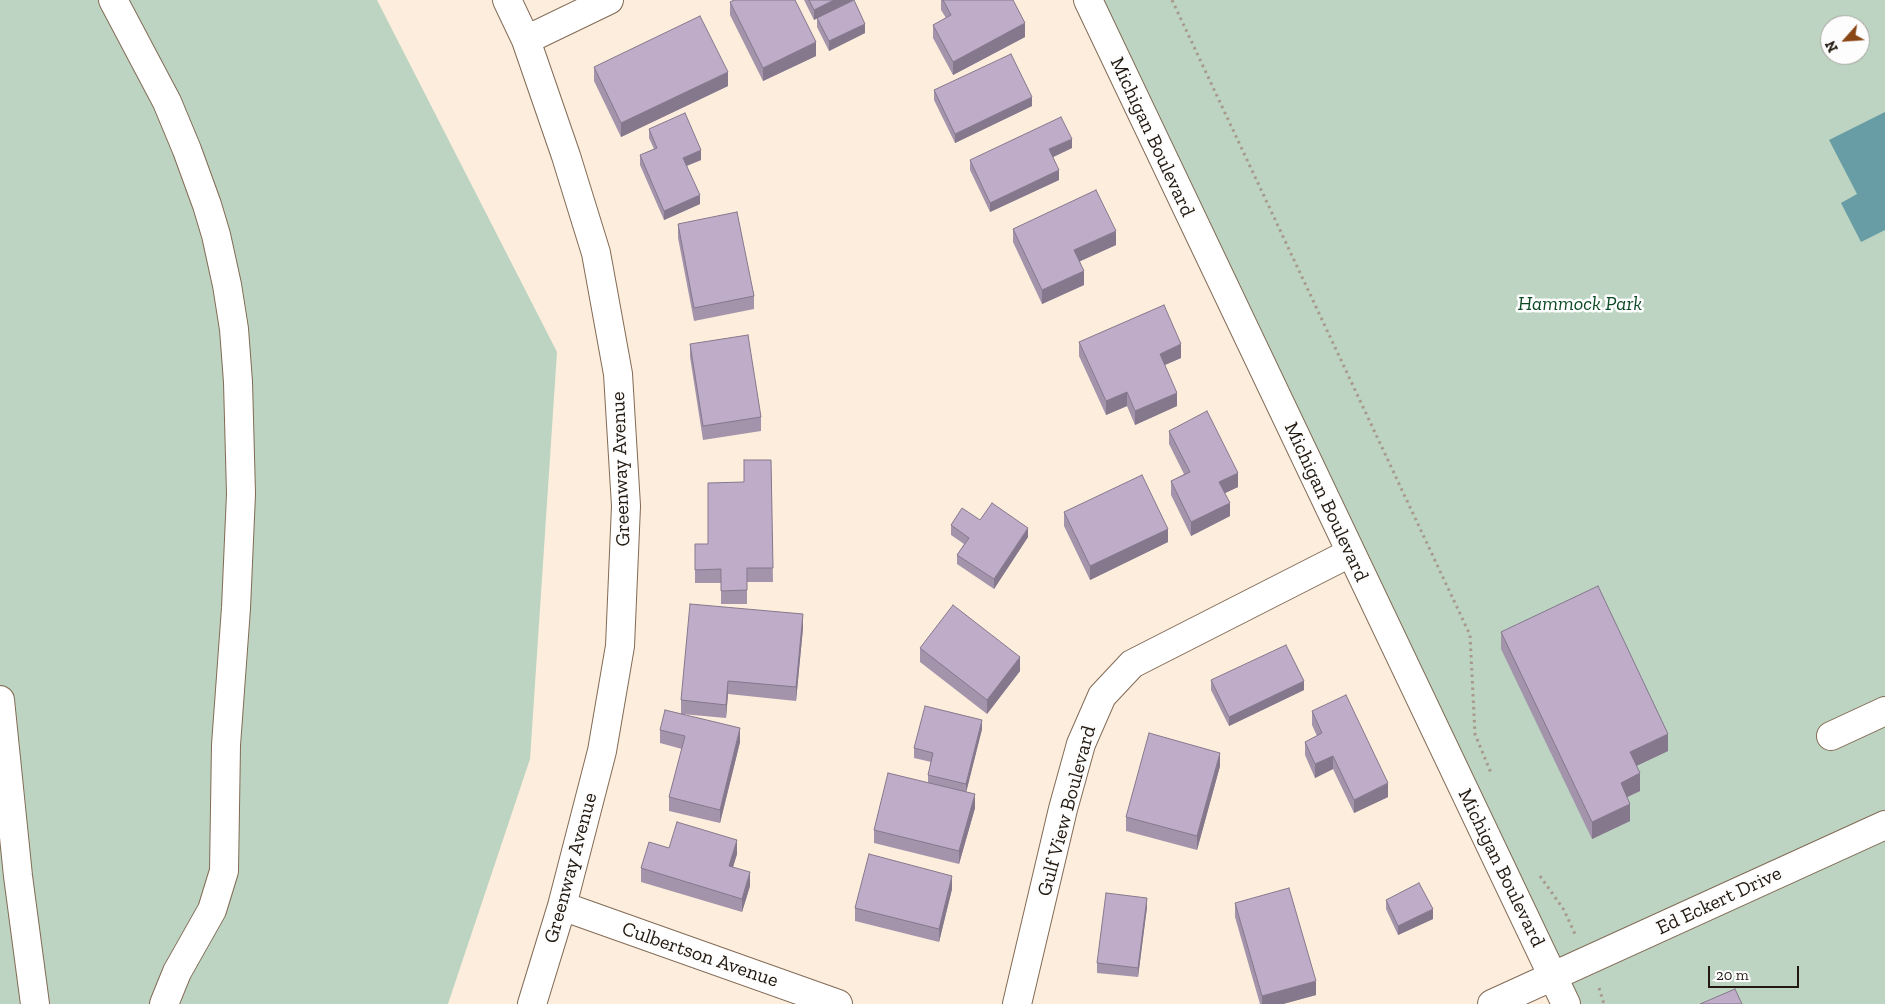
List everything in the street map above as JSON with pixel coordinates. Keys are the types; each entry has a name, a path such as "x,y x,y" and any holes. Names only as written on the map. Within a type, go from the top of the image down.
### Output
{"street":[{"path":"113,0 167,102 207,205 227,285 234,330 238,382 241,494 236,608 226,745 224,871 212,910 177,972 164,1004"},
{"name":"Greenway Avenue","path":"506,0 526,40 566,156 596,253 618,374 626,506 618,656 602,751 562,906 532,1004"},
{"path":"526,40 609,0"},
{"name":"Michigan Boulevard","path":"1088,0 1350,554 1566,1004"},
{"name":"Gulf View Boulevard","path":"1017,1004 1063,809 1081,744 1102,696 1132,664 1350,554"},
{"path":"0,700 17,866 35,1004"},
{"path":"1831,736 1885,710"},
{"name":"Ed Eckert Drive","path":"1553,977 1885,825"},
{"name":"Culbertson Avenue","path":"562,906 838,1004"},
{"path":"1492,1004 1553,977"}],"path":[{"path":"1172,0 1470,635 1475,734 1493,777"},
{"path":"1539,874 1564,910 1588,961 1604,1004"}],"green space":[{"path":"0,0 377,0 557,352 530,759 448,1004 0,1004"},
{"name":"Hammock Park","path":"1096,0 1885,0 1885,1004 1578,1004"}],"water":[{"path":"1885,112 1885,230 1861,242 1841,203 1857,194 1829,140"}],"building":[{"path":"734,0 795,0 816,42 763,68 730,2"},
{"path":"809,0 834,0 814,10"},
{"path":"854,0 865,24 829,41 817,18"},
{"path":"943,0 1013,0 1025,23 953,62 933,25 951,15"},
{"path":"700,16 728,72 621,123 594,67"},
{"path":"1011,54 1032,97 955,134 934,90"},
{"path":"685,113 701,150 683,158 700,195 664,211 640,155 657,148 649,129"},
{"path":"1061,117 1072,139 1049,149 1059,170 990,203 970,160"},
{"path":"1096,190 1116,231 1074,250 1084,271 1042,290 1013,229"},
{"path":"737,212 754,296 694,308 678,224"},
{"path":"1164,305 1181,344 1160,354 1177,393 1135,411 1127,392 1106,401 1079,342"},
{"path":"748,335 761,417 703,426 690,344"},
{"path":"1207,411 1238,473 1219,482 1230,503 1191,522 1171,481 1190,472 1169,431"},
{"path":"744,460 771,460 773,568 747,568 747,590 721,591 721,569 695,570 695,544 708,544 708,483 744,482"},
{"path":"1142,475 1168,529 1090,566 1064,512"},
{"path":"992,503 1028,528 994,579 957,555 969,538 951,525 962,508 980,520"},
{"path":"1598,586 1668,734 1630,752 1640,773 1621,783 1630,804 1592,822 1501,632"},
{"path":"690,604 803,614 796,687 728,681 726,705 681,700"},
{"path":"953,605 1020,657 987,700 920,648"},
{"path":"1286,645 1304,681 1229,717 1211,680"},
{"path":"1346,695 1388,783 1354,800 1333,756 1315,764 1305,742 1322,733 1312,711"},
{"path":"925,706 982,720 966,784 928,775 933,753 914,748"},
{"path":"665,710 740,728 720,810 669,797 685,736 660,730"},
{"path":"1149,733 1220,753 1197,836 1126,817"},
{"path":"888,773 975,794 959,851 874,830"},
{"path":"677,822 737,840 729,866 750,872 742,899 641,868 649,842 669,848"},
{"path":"869,854 952,876 939,929 855,908"},
{"path":"1419,883 1433,909 1398,926 1386,900"},
{"path":"1289,888 1316,981 1262,996 1235,903"},
{"path":"1106,893 1147,898 1138,968 1097,963"},
{"path":"1735,989 1742,1004 1700,1004"}]}
